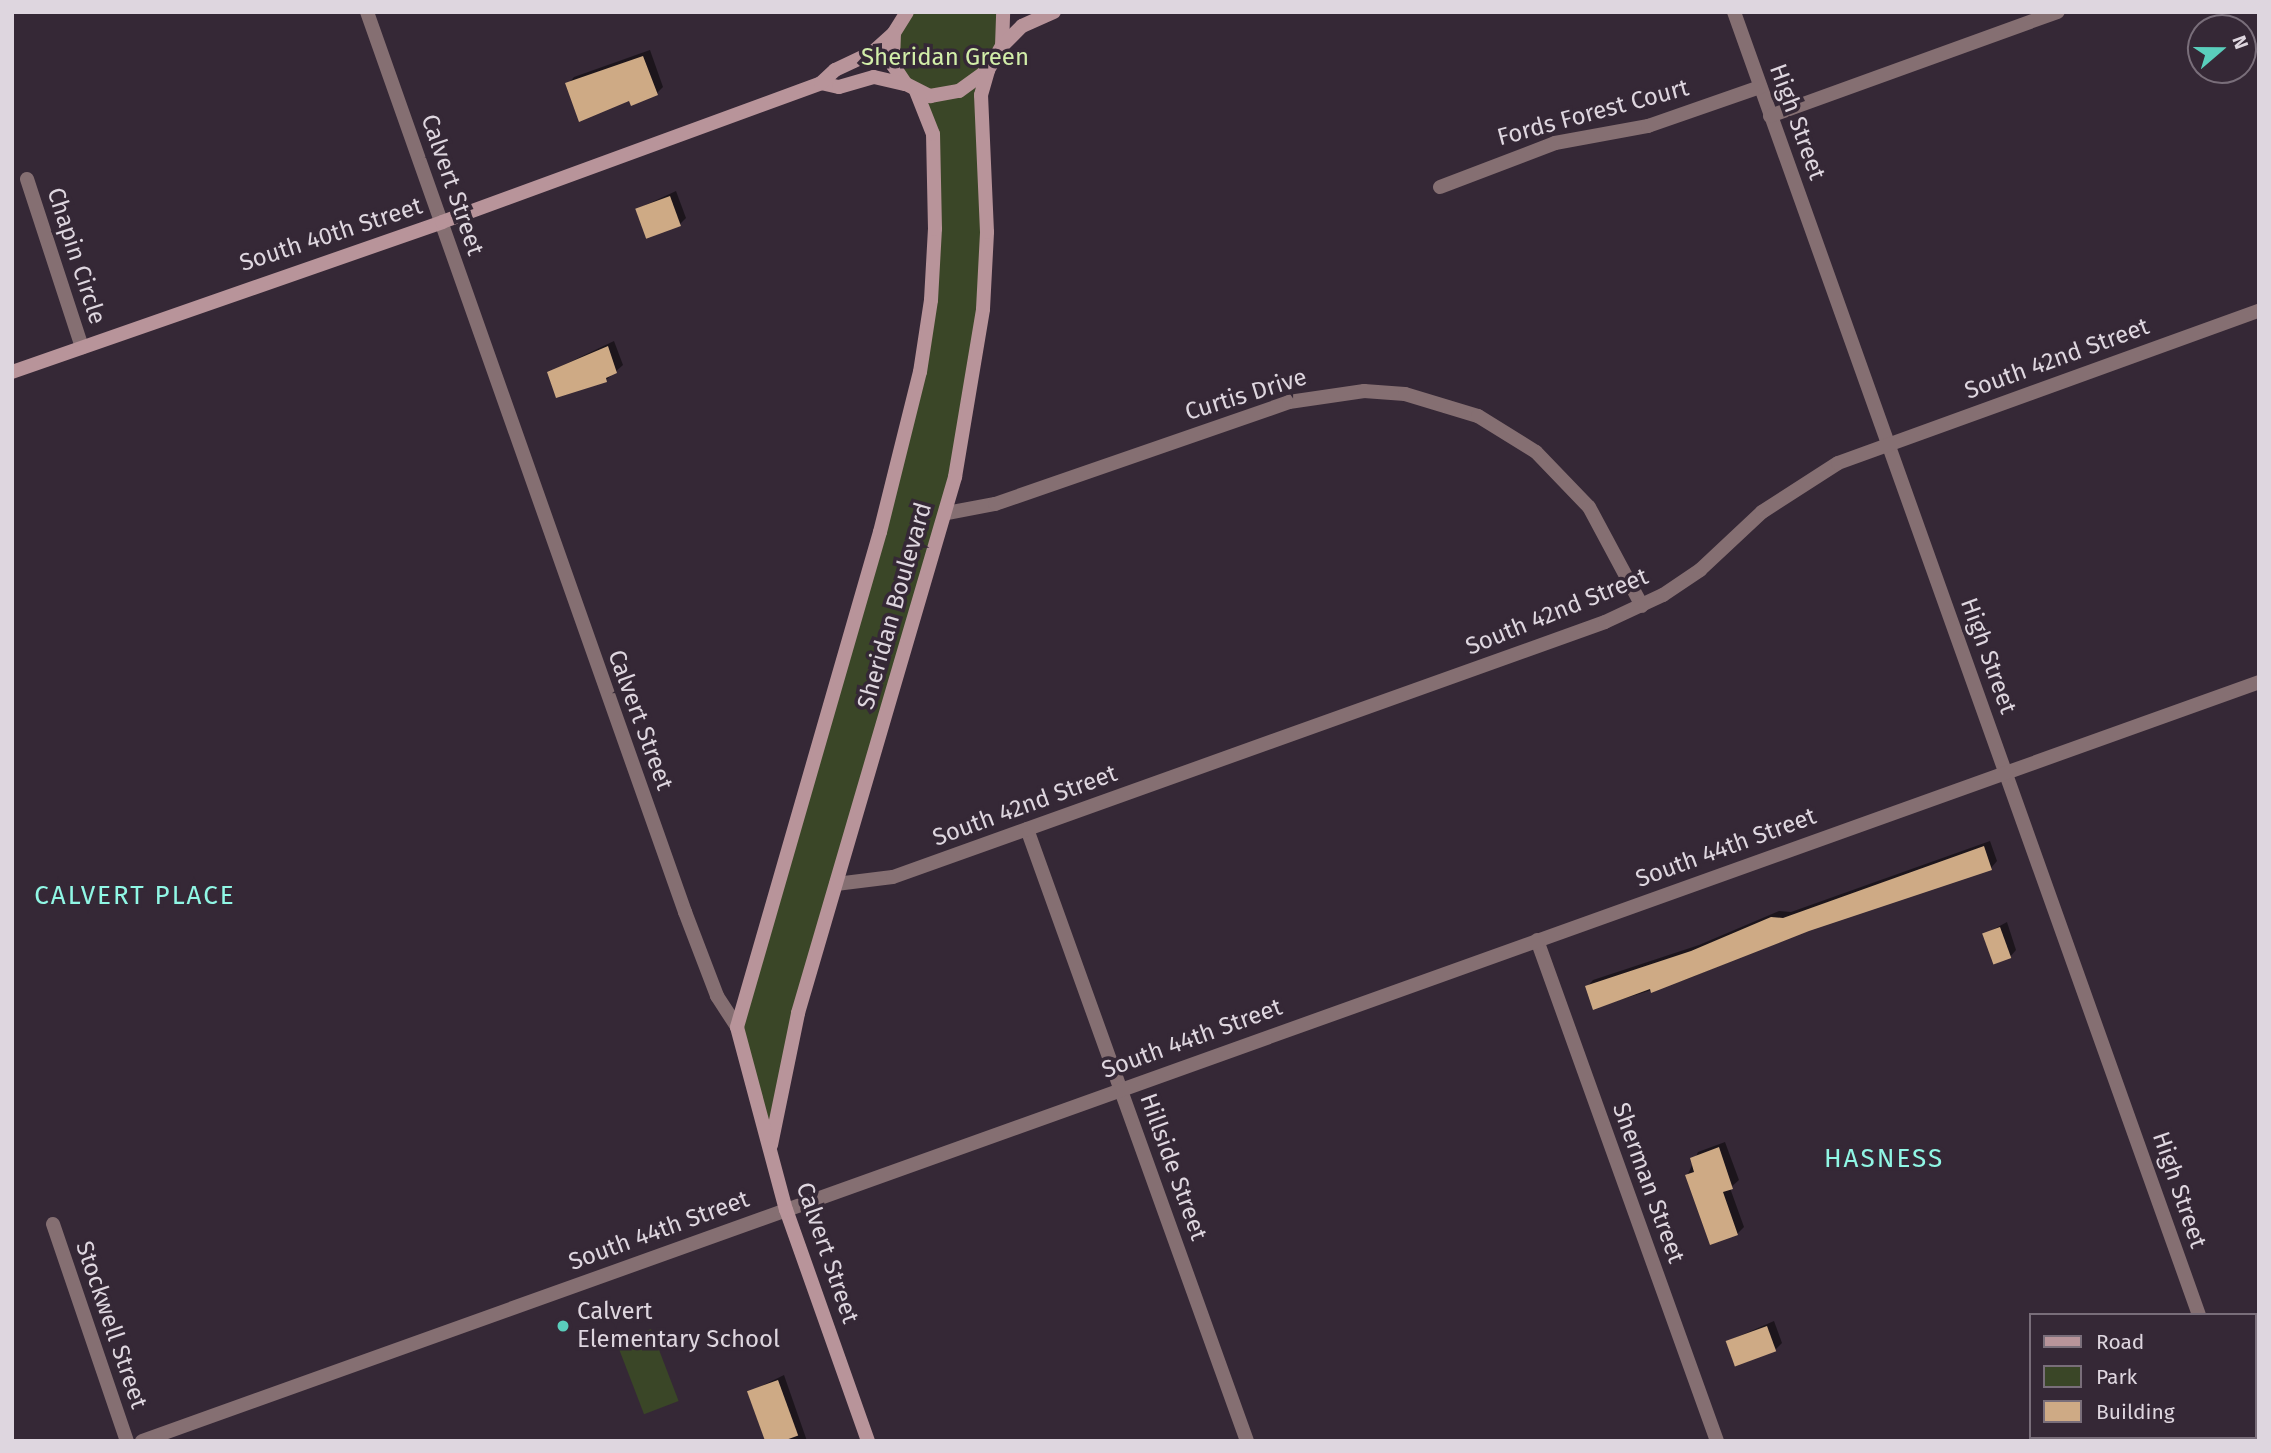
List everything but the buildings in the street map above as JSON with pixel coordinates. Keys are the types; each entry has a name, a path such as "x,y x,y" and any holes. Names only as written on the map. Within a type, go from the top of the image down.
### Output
{"main road":[{"path":"894,33 907,12"},
{"path":"1002,46 1003,12"},
{"path":"988,69 1002,46 1022,26 1054,12"},
{"name":"South 40th Street","path":"12,372 442,222 821,83 835,70 873,52 894,33"},
{"name":"Sheridan Boulevard","path":"737,1027 880,531 920,372 931,300 933,134 911,88 893,65 894,33"},
{"name":"South 40th Street","path":"821,83 839,88 888,77 911,88 947,95 988,69"},
{"name":"Sheridan Boulevard","path":"771,1145 798,1013 947,513 984,309 987,232 981,95 988,69"},
{"name":"Calvert Street","path":"737,1027 750,1090 771,1145 786,1210 868,1441"}],"street":[{"name":"Calvert Street","path":"367,12 685,912 717,996 737,1027"},
{"name":"High Street","path":"1734,12 2198,1313"},
{"path":"1770,116 2058,12"},
{"name":"Fords Forest Court","path":"1440,187 1555,143 1648,126 1760,87"},
{"name":"Chapin Circle","path":"27,179 82,347"},
{"name":"South 42nd Street","path":"836,884 893,877 1642,606 1700,570 1798,485 1888,444 2259,311"},
{"name":"Curtis Drive","path":"947,513 995,505 1289,402 1364,391 1405,394 1478,416 1536,452 1589,507 1642,606"},
{"name":"South 44th Street","path":"142,1441 2259,681"},
{"name":"Hillside Street","path":"1027,829 1247,1441"},
{"name":"Sherman Street","path":"1537,940 1717,1441"},
{"name":"Stockwell Street","path":"53,1224 127,1441"}],"green space":[{"name":"Sheridan Green","path":"907,12 1003,12 1005,19 988,70 986,179 970,398 836,884 771,1145 737,1027 880,532 931,300 933,134 893,65"},
{"path":"651,1329 679,1401 644,1414 616,1342"}],"place":[{"name":"Calvert Elementary School","path":"563,1326"}],"district":[{"name":"CALVERT PLACE","path":"135,896"},
{"name":"HASNESS","path":"1884,1159"}]}
